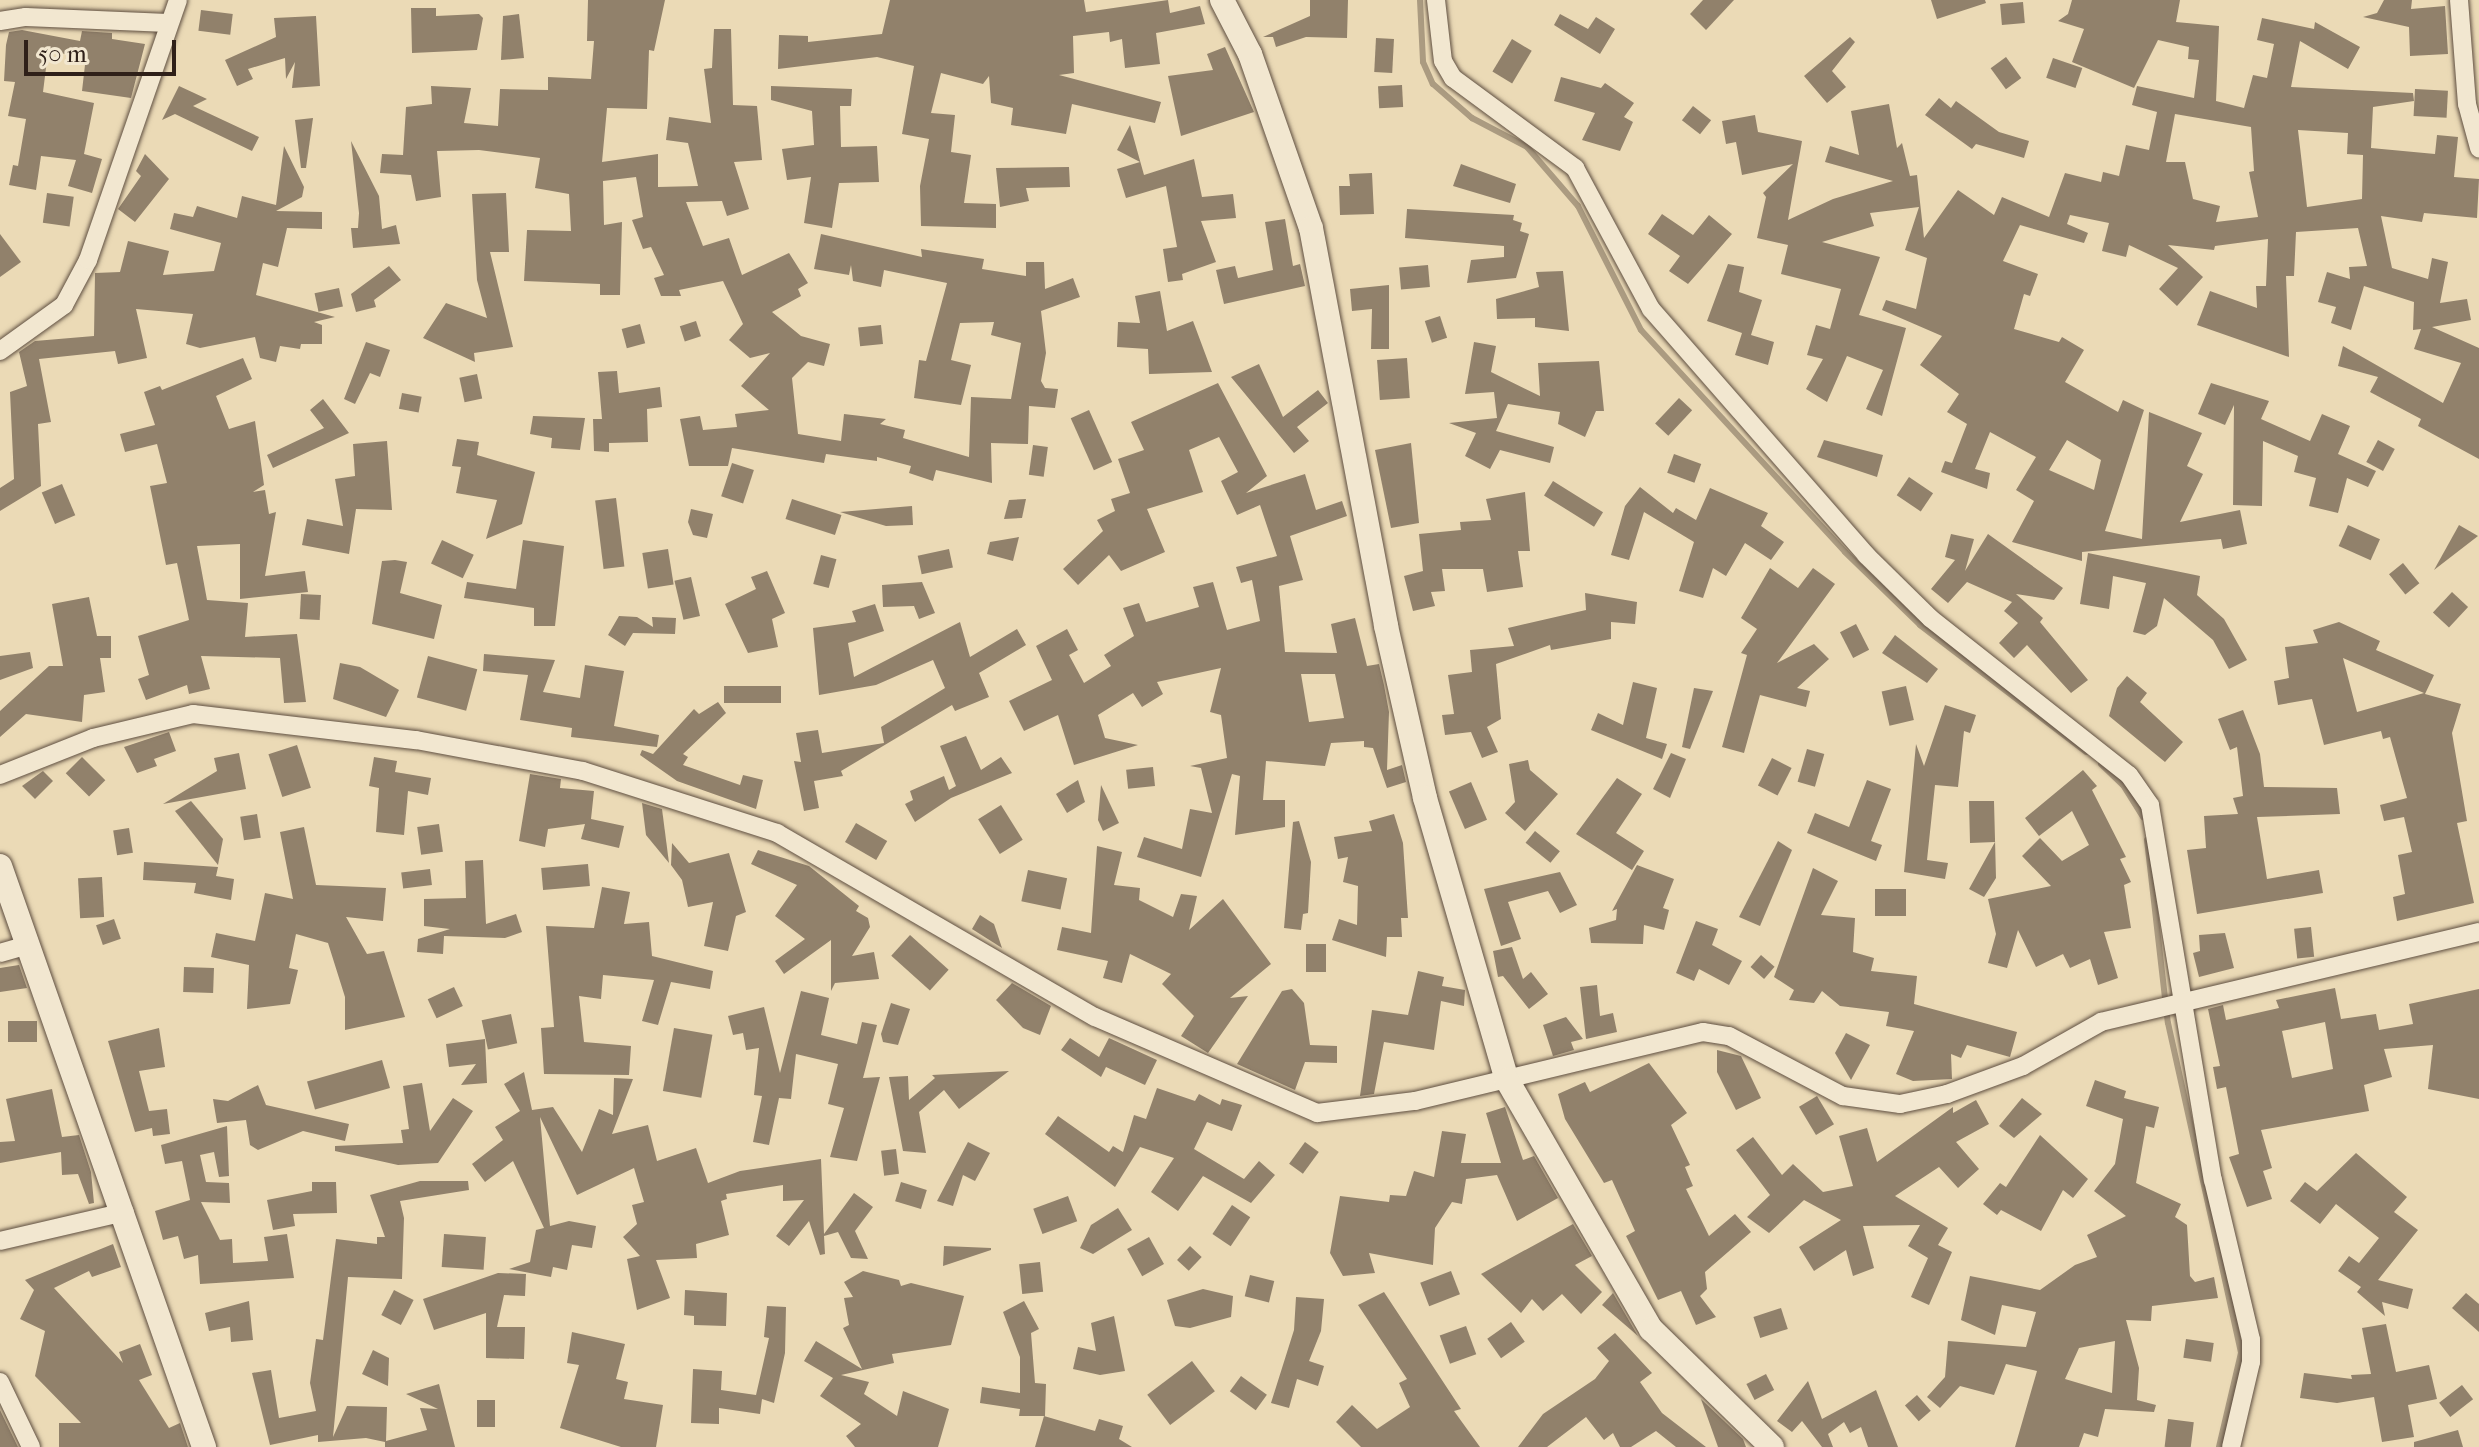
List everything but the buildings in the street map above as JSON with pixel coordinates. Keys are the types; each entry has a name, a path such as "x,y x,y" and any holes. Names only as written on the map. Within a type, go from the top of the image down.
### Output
{"street":[{"path":"0,351 64,305 88,260 178,0"},
{"path":"1222,0 1250,54 1311,228 1386,626 1418,766 1507,1080 1651,1329 1772,1447"},
{"path":"1436,0 1443,61 1453,78 1575,168 1651,309 1866,555 1930,618 2129,775 2157,826 2181,1006 2213,1180 2251,1340 2251,1362 2231,1447"},
{"path":"2459,0 2467,104 2479,148"},
{"path":"0,21 26,17 168,23"},
{"path":"0,775 93,738 193,714 416,740 573,768 777,833 1095,1017 1301,1109 1334,1114 1507,1080 1703,1032 1729,1036 1843,1096 1900,1104 1947,1094 2023,1066 2101,1022 2149,1014 2479,932"},
{"path":"0,866 125,1212 204,1447"},
{"path":"0,953 28,945"},
{"path":"0,1241 125,1212"},
{"path":"0,1382 31,1447"}],"waterway":[{"path":"1420,0 1423,62 1433,84 1472,118 1527,147 1578,206 1641,330 1845,552 1920,625 2086,752"},
{"path":"2101,764 2123,785 2143,817"},
{"path":"2147,840 2168,1023 2241,1353 2219,1447"}]}
